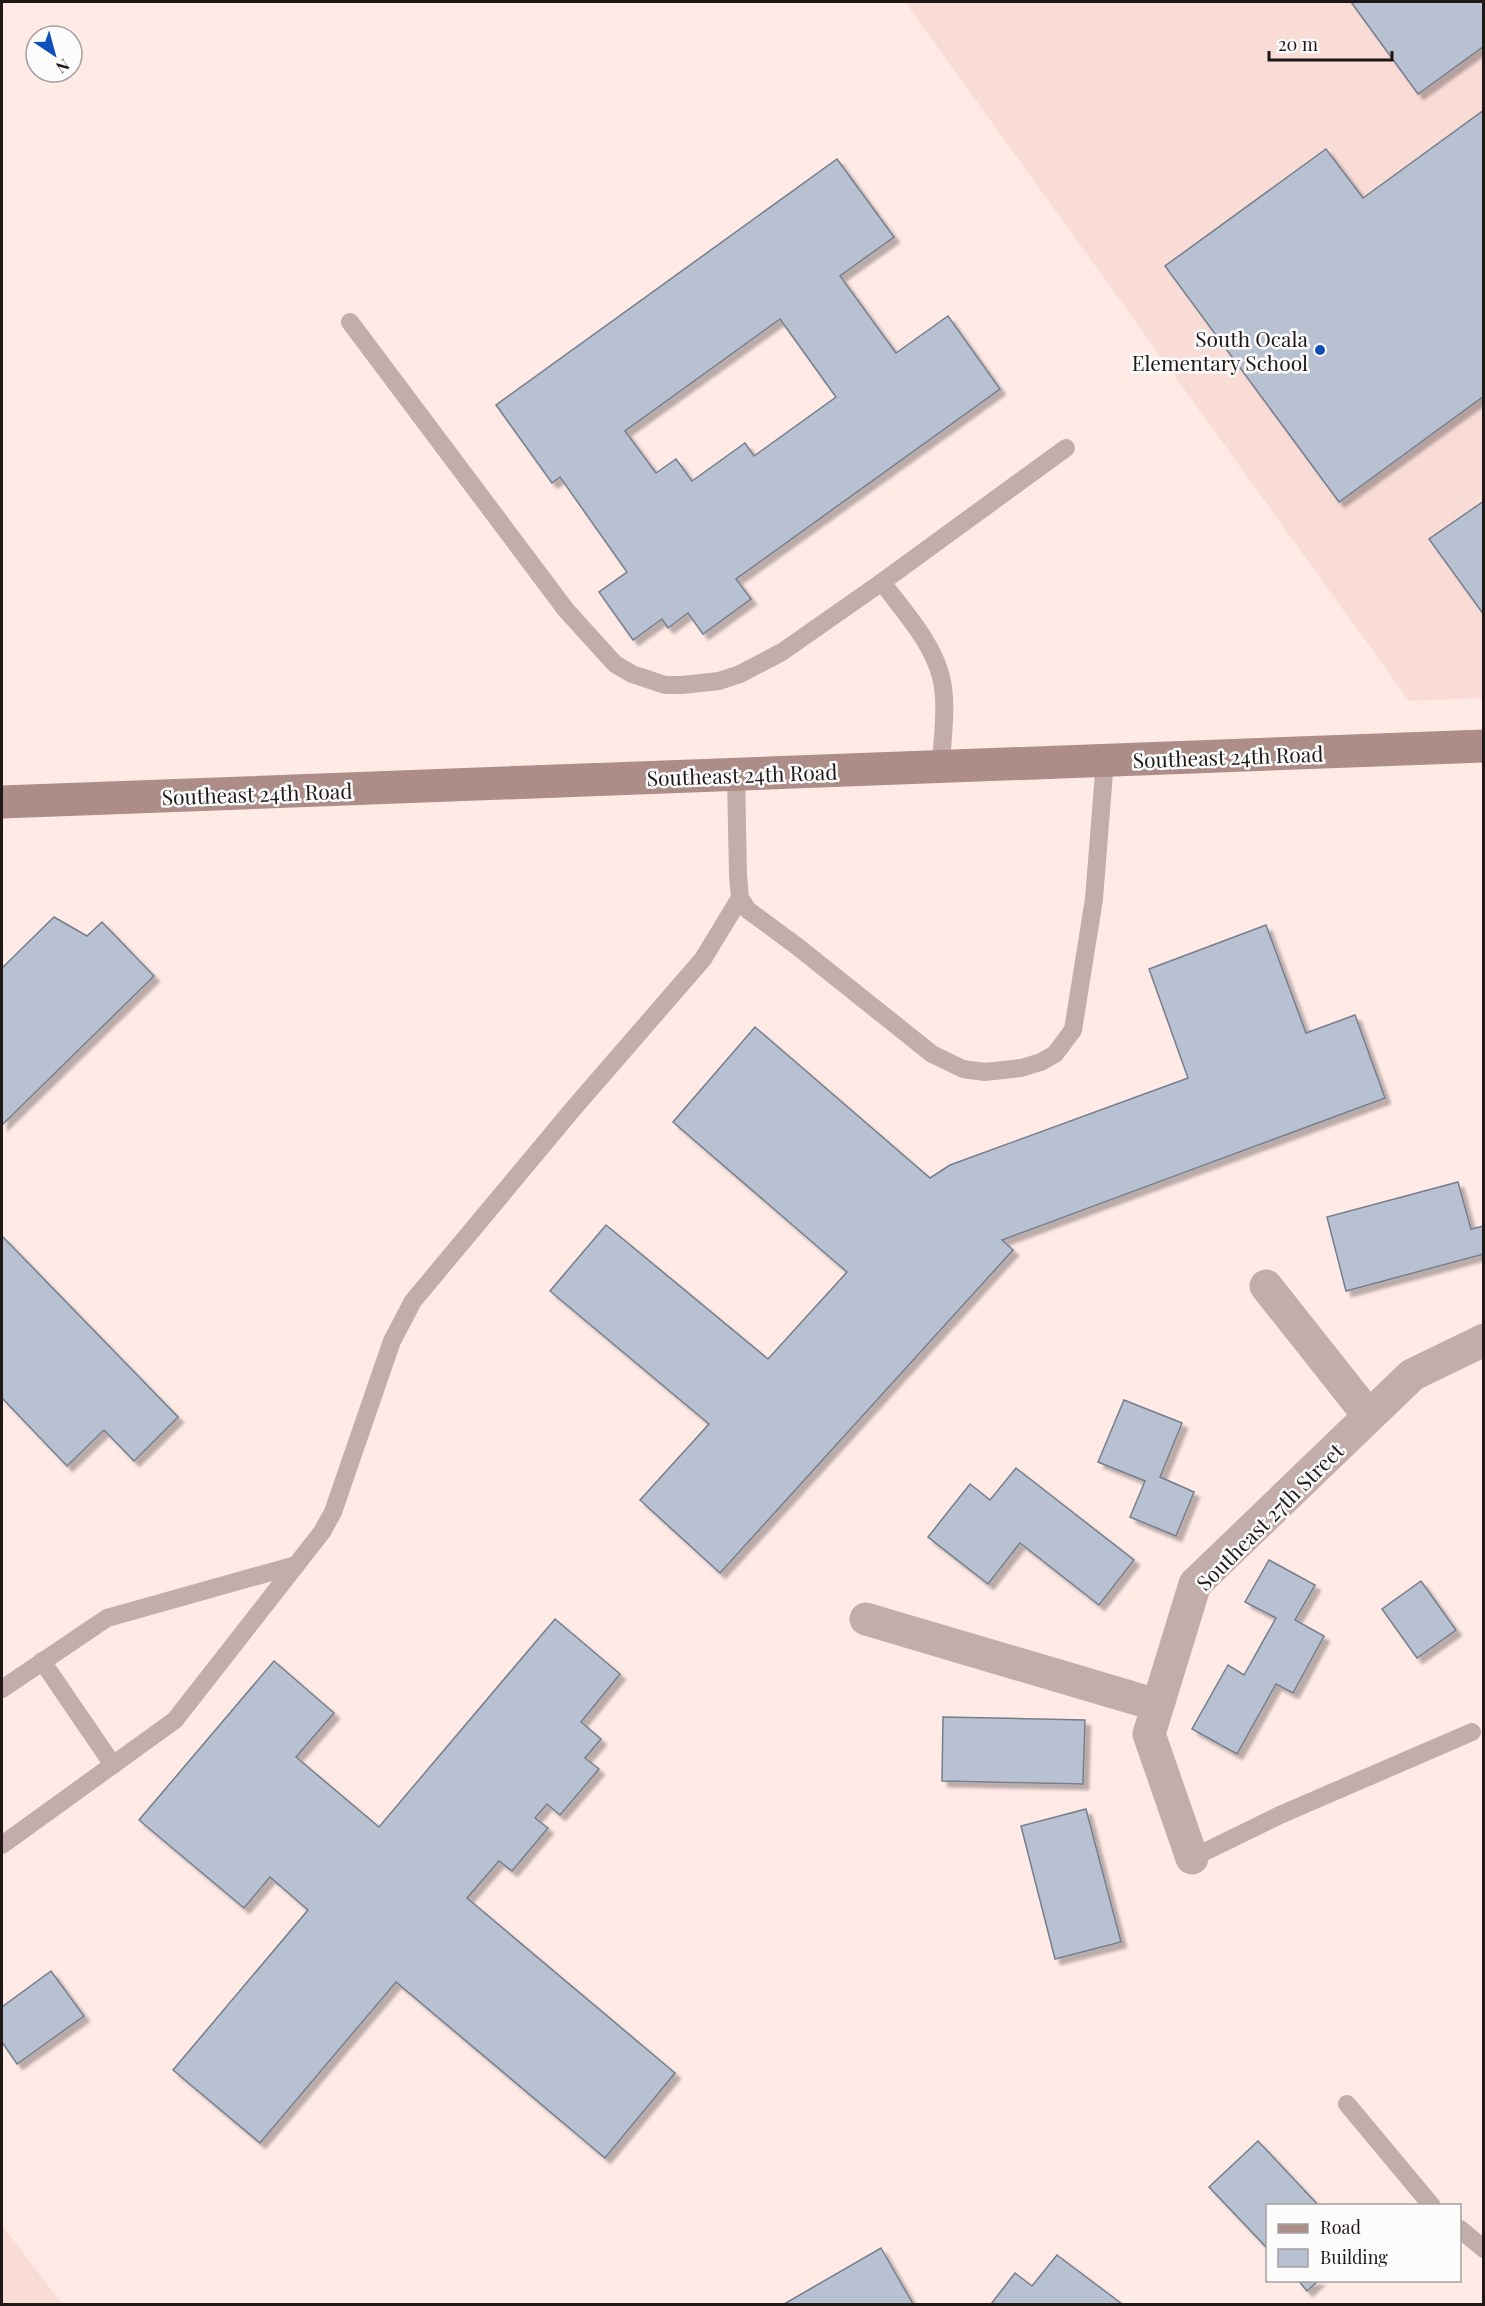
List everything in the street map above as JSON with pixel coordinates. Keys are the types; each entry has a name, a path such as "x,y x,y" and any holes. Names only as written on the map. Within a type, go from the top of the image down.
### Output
{"street":[{"name":"Southeast 24th Road","path":"2,802 1484,746"},
{"path":"1266,1286 1369,1416"},
{"name":"Southeast 27th Street","path":"1192,1858 1149,1734 1195,1584 1412,1375 1484,1340"},
{"path":"867,1619 1157,1705"}],"lane":[{"path":"350,322 566,610 615,664 632,674 665,685 719,681 740,674 782,652 1066,448"},
{"path":"882,582 926,641 937,663 943,698 941,766"},
{"path":"740,898 759,919 798,946 932,1054 963,1069 985,1072 1021,1068 1041,1062 1055,1053 1065,1042 1073,1030 1077,1012 1094,899 1104,760"},
{"path":"2,1845 175,1720 322,1532 333,1512 392,1341 413,1301 550,1135 690,975 720,934 740,898 736,774"},
{"path":"2,1689 107,1618 296,1565"},
{"path":"42,1661 113,1765"},
{"path":"1192,1858 1280,1815 1472,1732"},
{"path":"1347,2104 1431,2204"},
{"path":"1461,2230 1484,2249"}],"shaded area":[{"name":"South Ocala Elementary School","path":"905,2 1483,2 1483,698 1409,701"},
{"path":"2,2225 62,2304 2,2304"}],"building":[{"path":"1351,2 1484,2 1484,46 1418,94"},
{"path":"1484,110 1484,396 1339,502 1165,266 1326,149 1363,198"},
{"path":"837,159 894,237 840,276 896,353 948,316 1000,389 736,579 751,599 703,634 688,613 668,628 662,619 633,640 599,592 627,572 560,477 552,483 496,405","holes":["780,319 836,397 754,456 745,443 692,481 676,459 656,473 625,431"]},
{"path":"1484,501 1484,615 1429,539"},
{"path":"54,917 87,936 102,922 154,976 2,1125 2,968"},
{"path":"1266,925 1306,1033 1355,1015 1385,1098 1002,1240 1013,1250 720,1573 640,1500 709,1424 550,1291 606,1225 768,1359 847,1272 673,1122 755,1027 930,1178 950,1165 1188,1078 1149,969"},
{"path":"1458,1182 1471,1229 1484,1226 1484,1254 1346,1291 1327,1217"},
{"path":"2,1236 178,1417 134,1461 104,1430 67,1466 2,1398"},
{"path":"1124,1400 1182,1423 1160,1477 1194,1492 1176,1536 1130,1517 1145,1481 1098,1462"},
{"path":"1016,1468 1134,1560 1099,1605 1020,1543 988,1584 928,1537 970,1484 990,1500"},
{"path":"1269,1560 1315,1585 1295,1620 1324,1636 1293,1693 1276,1684 1237,1754 1192,1729 1228,1665 1244,1675 1276,1618 1245,1602"},
{"path":"1421,1581 1456,1630 1417,1658 1382,1609"},
{"path":"555,1619 620,1674 581,1722 601,1739 585,1758 599,1769 560,1815 547,1804 535,1818 548,1828 512,1871 499,1861 467,1898 675,2073 605,2158 396,1982 260,2143 173,2070 308,1910 270,1877 244,1908 139,1820 274,1661 334,1713 296,1757 379,1827"},
{"path":"943,1717 1085,1720 1083,1784 942,1781"},
{"path":"1086,1809 1121,1942 1055,1959 1021,1826"},
{"path":"51,1971 84,2016 17,2064 2,2042 2,2007"},
{"path":"1258,2141 1317,2204 1266,2204 1266,2247 1209,2187"},
{"path":"881,2248 913,2304 784,2304"},
{"path":"1057,2255 1122,2304 991,2304 1015,2273 1032,2286"},
{"path":"1300,2282 1317,2282 1307,2291"}],"place":[{"name":"South Ocala Elementary School","path":"1320,350"}]}
